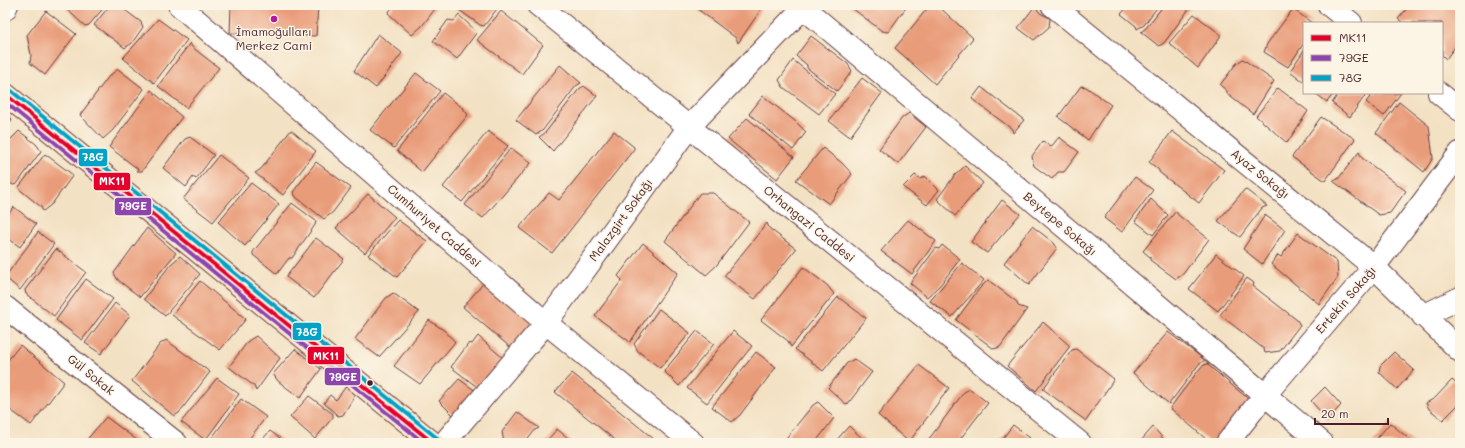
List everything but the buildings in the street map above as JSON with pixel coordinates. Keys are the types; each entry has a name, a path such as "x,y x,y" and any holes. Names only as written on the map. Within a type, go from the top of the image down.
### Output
{"main road":[{"path":"5,94 433,443"}],"street":[{"path":"5,9 7,5"},
{"name":"Cumhuriyet Caddesi","path":"180,5 546,324 693,443"},
{"name":"Orhangazi Caddesi","path":"538,5 1080,443"},
{"name":"Ayaz Sokağı","path":"1052,5 1374,267 1460,351"},
{"path":"1328,5 1350,22"},
{"name":"Malazgirt Sokağı","path":"444,443 546,324 689,127 803,6"},
{"name":"Beytepe Sokağı","path":"803,6 1264,396 1322,443"},
{"path":"1440,94 1460,110"},
{"name":"Ertekin Sokağı","path":"1227,443 1264,396 1374,267 1460,153"},
{"path":"1424,316 1460,298"},
{"name":"Gül Sokak","path":"5,307 176,443"}],"transit line":[{"name":"78G","path":"9,89 437,438"},
{"name":"MK11","path":"5,94 433,443"},
{"name":"79GE","path":"5,102 424,443"}],"place":[{"name":"İmamoğulları Merkez Cami","path":"274,19"}]}
